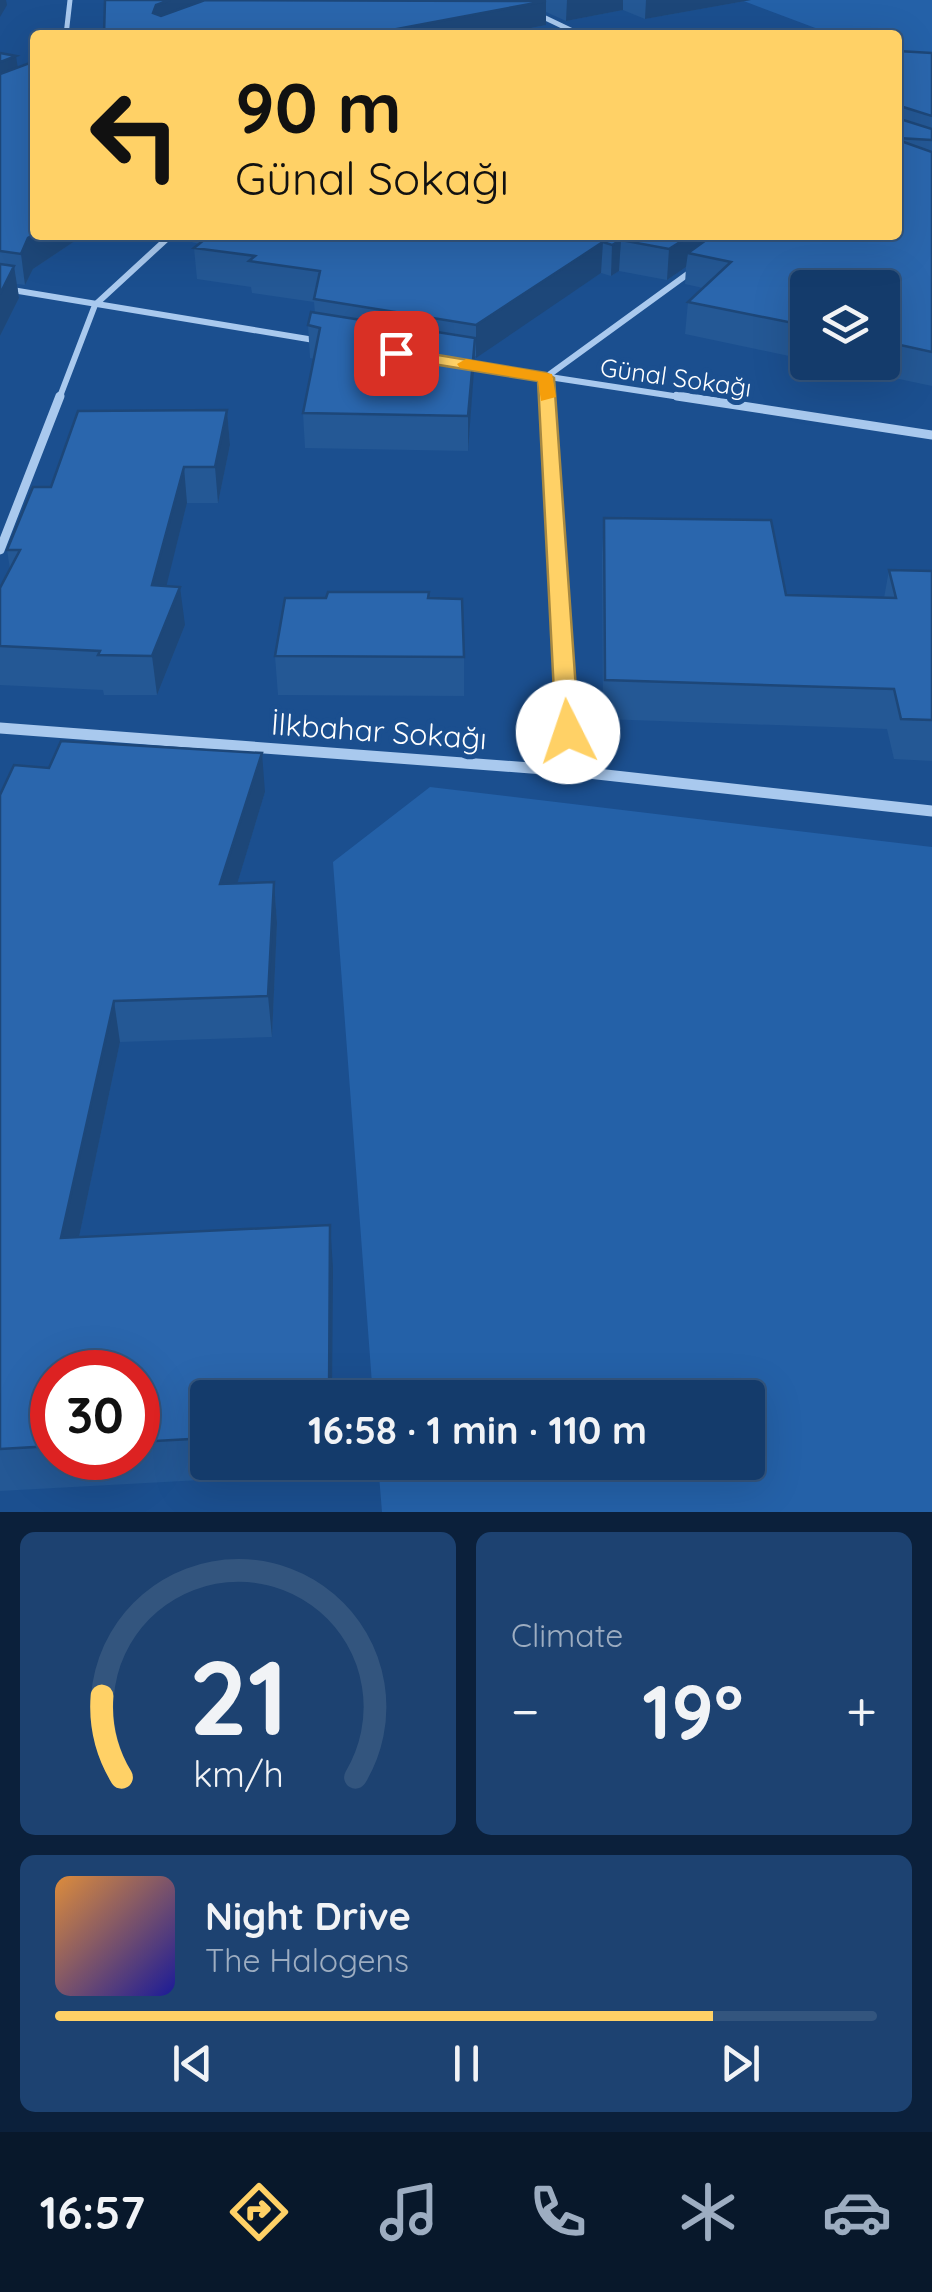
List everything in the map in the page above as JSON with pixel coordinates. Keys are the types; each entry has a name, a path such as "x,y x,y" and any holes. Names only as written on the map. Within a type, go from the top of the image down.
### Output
{"street":[{"path":"67,30 70,0"},
{"path":"526,8 569,30"},
{"path":"0,550 95,305 165,240"},
{"path":"570,771 546,378 711,257"},
{"path":"0,288 330,343"},
{"name":"Günal Sokağı","path":"448,362 932,435"},
{"name":"İlkbahar Sokağı","path":"0,728 570,771 932,811"}],"shaded area":[{"path":"741,0 932,0 932,67 902,60 902,30 821,30"},
{"path":"430,787 932,847 932,1512 382,1512 379,1480 765,1480 765,1380 372,1380 333,862"}],"building":[{"path":"105,0 170,0 156,5 153,13 161,16 205,0 546,1 392,30 104,30"},
{"path":"902,51 932,53 932,116 903,107"},
{"path":"0,53 16,56 0,62"},
{"path":"30,63 30,237 21,254 0,251 0,74"},
{"path":"902,120 932,129 932,140 902,138"},
{"path":"902,141 932,152 932,352 900,345 900,270 790,270 790,322 688,302 731,262 688,253 706,240 902,240"},
{"path":"204,240 621,240 612,245 603,242 476,325 314,299 320,271 249,261 255,256 194,248"},
{"path":"621,240 683,240 669,249"},
{"path":"0,264 14,266 0,294"},
{"path":"311,312 475,338 468,416 303,413 320,328 308,325"},
{"path":"227,410 215,467 184,467 152,585 180,587 152,656 0,646 0,588 20,550 7,550 33,487 51,487 78,411"},
{"path":"604,518 771,520 786,595 896,598 889,570 932,571 932,720 901,719 894,689 605,680"},
{"path":"328,592 429,592 428,598 462,599 464,657 275,656 285,598 326,598"},
{"path":"61,741 262,753 220,884 274,882 268,996 114,1001 61,1238 330,1225 329,1380 190,1380 190,1439 160,1441 160,1350 30,1350 30,1447 0,1449 0,795 14,765 49,768"}],"slow traffic":[{"path":"466,364 546,378 547,397"}],"route":[{"path":"396,353 546,378 568,732"}]}
